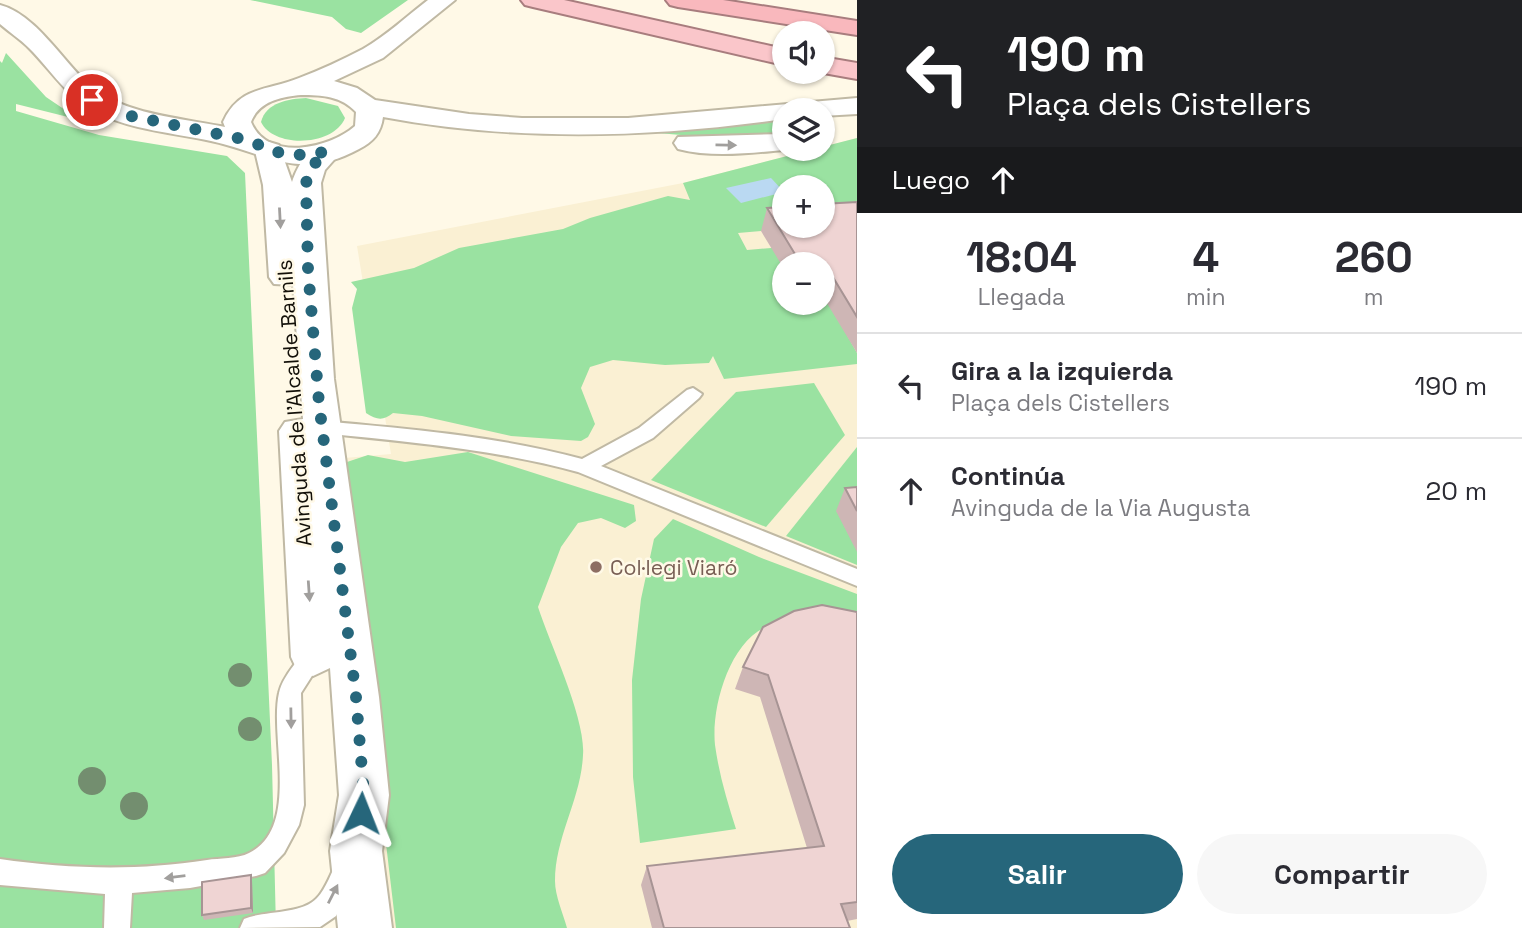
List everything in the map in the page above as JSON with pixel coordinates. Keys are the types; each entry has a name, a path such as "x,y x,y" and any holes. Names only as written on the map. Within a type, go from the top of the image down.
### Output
{"highway":[{"path":"533,0 772,54"},
{"path":"539,0 772,39"},
{"path":"678,0 857,28"},
{"path":"835,50 857,53"},
{"path":"835,67 857,71"}],"street":[{"path":"301,87 374,53 443,0"},
{"path":"0,12 38,43 92,100 126,115 298,155 327,152 348,145 363,135 389,128 452,121 561,125 695,124 772,113"},
{"path":"363,135 371,120 361,102 357,84 374,53"},
{"path":"160,122 202,117 250,103 272,92 301,87 331,89 361,102 452,121"},
{"name":"Avinguda de l'Alcalde Barnils","path":"250,103 237,121 238,129 258,145 278,185 313,657"},
{"path":"835,108 857,106"},
{"path":"561,125 689,143 725,146 772,143"},
{"path":"835,131 857,127"},
{"name":"Avinguda de l'Alcalde Barnils","path":"327,152 311,167 306,190 308,269 322,427 356,697 364,795 356,851 365,928"}],"lane":[{"path":"584,467 646,433 693,394"},
{"path":"322,427 469,442 530,452 584,467 857,578"},
{"path":"0,872 51,881 119,884 256,864 270,852 292,810 290,691 313,657"},
{"path":"253,928 311,918 327,907 356,851"},
{"path":"117,928 119,884"}],"shaded area":[{"name":"Col·legi Viaró","path":"857,138 857,928 365,928 333,459 391,454 357,246 683,183 772,160 835,161 835,144"}],"green space":[{"path":"250,0 408,0 361,33 346,29 332,17"},
{"path":"6,53 46,97 80,120 16,104 16,111 99,135 227,156 245,173 272,765 276,928 0,928 0,61 2,63"},
{"path":"306,98 338,106 345,118 339,127 317,139 304,141 278,137 268,131 261,122 273,106"},
{"path":"772,120 772,136 728,139 634,131 690,131"},
{"path":"857,138 857,223 835,225 835,175 772,175 772,230 738,233 747,250 857,241 854,262 835,263 835,252 772,252 772,315 835,314 857,353 857,364 724,379 713,356 709,363 665,365 613,360 590,367 581,388 595,424 588,437 581,441 511,436 422,416 393,413 380,419 366,413 352,308 357,289 351,282 414,268 459,248 563,229 590,218 668,196 690,200 683,183 772,160 835,161 835,144"},
{"path":"814,383 845,435 766,527 651,480 736,392"},
{"path":"857,447 857,565 786,536"},
{"path":"468,452 634,505 636,521 625,528 601,518 578,523 561,547 538,607 573,702 582,740 583,755 578,787 556,865 556,893 567,928 396,928 341,464 368,455 405,462"},
{"path":"673,519 759,557 857,594 857,628 778,624 757,632 744,644 726,676 716,712 715,729 719,766 736,829 640,843 633,777 632,680 641,599 654,539"}],"water":[{"path":"772,179 772,195 741,203 726,188"}],"building":[{"path":"857,202 857,317 835,281 835,252 794,252 785,238 835,238 835,203"},
{"path":"857,487 857,511 845,488"},
{"path":"822,605 857,612 857,902 841,904 850,928 664,928 647,866 824,846 768,675 743,667 763,627 794,611"},
{"path":"251,875 251,908 202,915 202,882"}],"place":[{"name":"Col·legi Viaró","path":"596,567"}],"route":[{"path":"92,100 126,115 247,140 276,152 298,155 327,152 311,167 306,183 308,269 316,379 356,697 364,795 361,813"}]}
